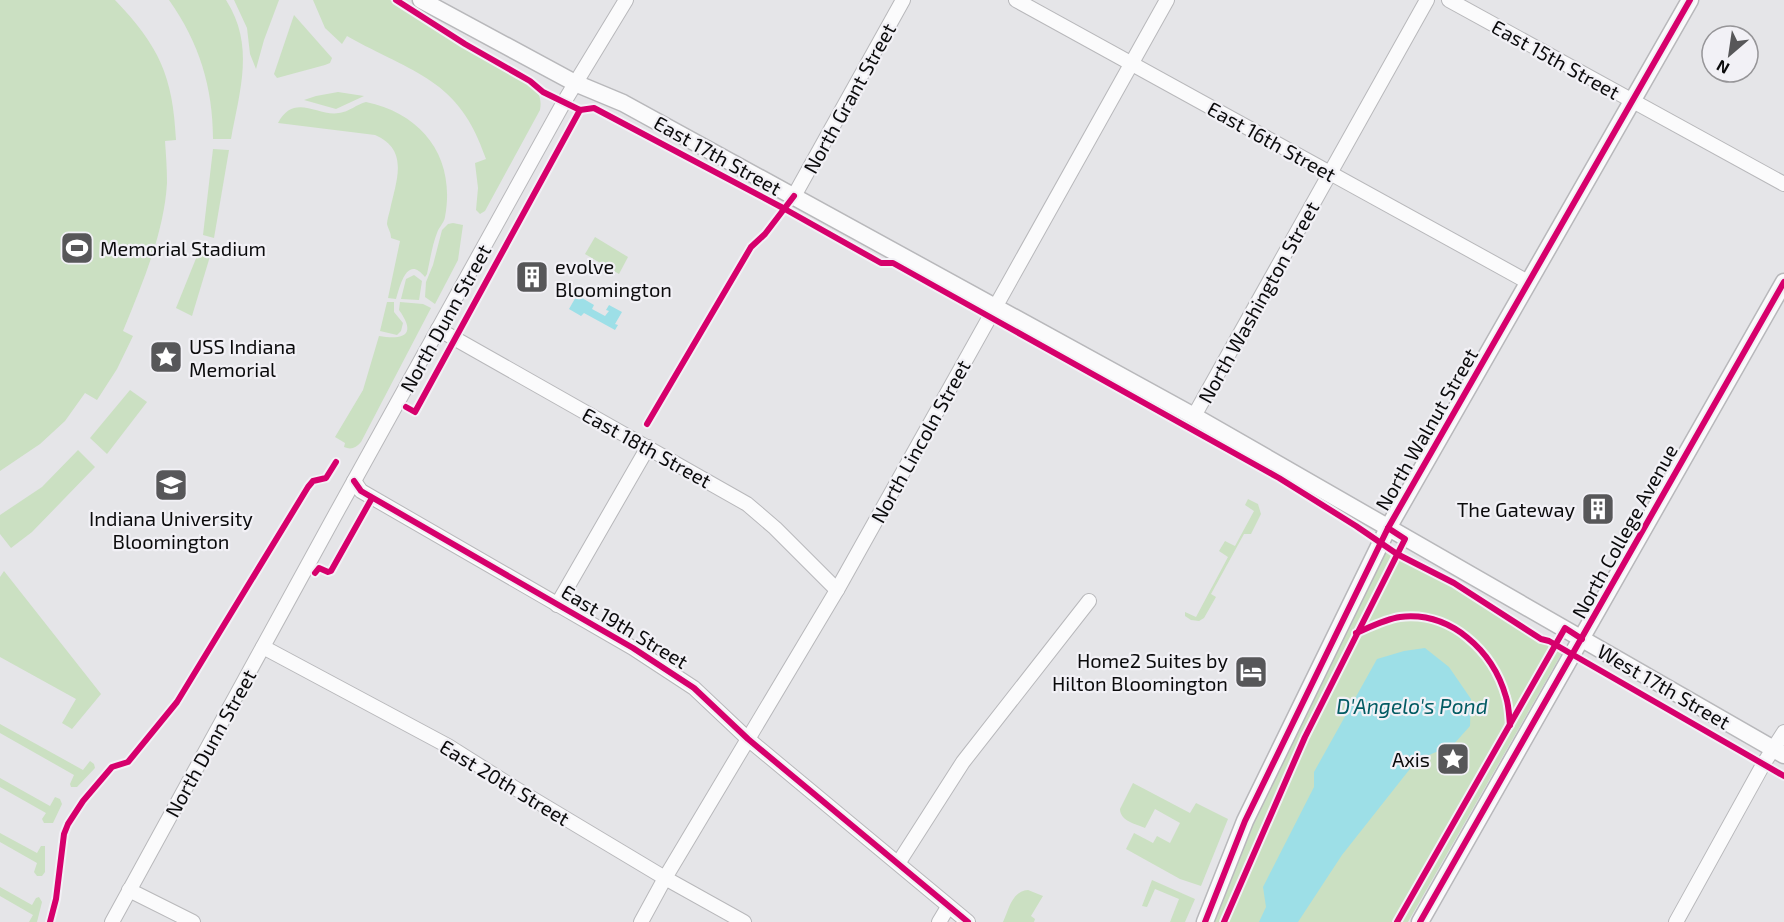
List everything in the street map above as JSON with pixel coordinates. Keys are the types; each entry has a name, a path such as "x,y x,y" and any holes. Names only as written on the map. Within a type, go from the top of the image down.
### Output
{"main road":[{"name":"East 17th Street","path":"421,0 575,83 623,103 794,196 1194,416 1388,528"},
{"name":"North Walnut Street","path":"1205,922 1245,821 1388,528 1690,0"},
{"name":"North College Avenue","path":"1420,922 1784,282"},
{"name":"West 17th Street","path":"1388,528 1779,753"}],"street":[{"name":"North Dunn Street","path":"112,922 575,83 626,0"},
{"name":"North Grant Street","path":"794,196 903,0"},
{"name":"East 16th Street","path":"1016,0 1528,282"},
{"name":"North Lincoln Street","path":"641,922 664,878 837,590 1167,0"},
{"name":"North Washington Street","path":"1194,416 1427,0"},
{"name":"East 15th Street","path":"1449,0 1784,184"},
{"name":"East 18th Street","path":"438,329 747,504 775,528 837,590"},
{"path":"557,605 648,447"},
{"name":"East 19th Street","path":"354,481 361,491 633,648 694,688 748,739 899,862 948,907 968,922"},
{"path":"899,862 963,762 1089,601"},
{"name":"East 20th Street","path":"263,647 448,746 664,878 744,922"},
{"path":"1676,922 1764,763 1779,753 1784,732"},
{"path":"129,890 193,922"},
{"path":"939,922 948,907"}],"green space":[{"name":"Memorial Stadium","path":"0,0 115,0 143,32 161,63 171,98 176,140 165,141 167,183 162,221 151,258 123,331 133,336 117,369 97,400 85,393 65,421 40,444 0,471"},
{"path":"169,0 226,0 235,17 243,51 243,68 231,139 213,139 210,101 202,66 189,32"},
{"path":"234,0 279,0 256,69 250,54 247,28"},
{"path":"313,0 390,0 534,87 541,102 540,110 485,211 480,214 476,210 478,188 475,163 486,159 475,132 462,111 432,81 413,70 347,36 342,44 325,28"},
{"path":"294,15 332,58 330,63 325,65 277,78 274,74"},
{"path":"338,92 364,96 336,109 304,100 316,96"},
{"path":"366,102 386,108 419,128 431,142 440,158 445,176 447,196 445,217 435,238 427,274 425,277 419,271 409,270 402,280 396,299 388,298 400,241 391,238 387,224 398,167 393,149 386,141 375,135 278,123 284,114 299,107 339,113"},
{"path":"213,149 229,150 214,238 203,235"},
{"path":"448,224 463,225 458,260 435,304 425,297 426,282 442,230"},
{"path":"595,237 628,257 619,274 585,254"},
{"path":"199,251 211,253 192,316 176,308"},
{"path":"414,275 422,281 419,300 401,299 406,279"},
{"path":"387,302 394,302 394,312 403,323 397,335 380,331"},
{"path":"400,302 423,304 431,308 361,442 353,448 344,447 345,443 335,437 363,390 379,336 401,336 407,330 407,325 399,310"},
{"path":"130,390 147,402 107,454 90,438"},
{"path":"78,450 95,467 32,532 11,548 0,534 0,515 42,487"},
{"path":"1248,499 1258,504 1261,514 1251,534 1244,534 1211,594 1216,597 1204,618 1199,621 1191,620 1185,616 1185,612 1196,617 1228,557 1219,551 1225,541 1235,546 1254,511 1245,505"},
{"path":"1386,549 1563,651 1408,922 1212,922 1251,827"},
{"path":"4,571 101,694 72,729 62,723 76,699 0,657 0,577"},
{"path":"0,724 83,770 90,761 95,768 77,787 71,787 74,775 0,733"},
{"path":"0,778 50,806 55,797 60,799 62,804 53,823 44,823 42,819 46,813 0,787"},
{"path":"1133,783 1190,813 1196,803 1228,819 1201,886 1180,879 1126,849 1134,833 1153,843 1157,836 1170,843 1180,823 1155,809 1145,828 1126,819 1120,809"},
{"path":"0,833 37,853 41,846 45,846 45,872 42,876 37,876 34,872 37,863 0,842"},
{"path":"1152,880 1195,899 1185,922 1170,922 1179,899 1155,889 1147,907 1142,906"},
{"path":"0,887 32,905 39,897 42,902 37,922 29,922 33,915 0,896"},
{"path":"1028,890 1043,896 1031,916 1035,919 1034,922 1003,922 1015,897"}],"water":[{"path":"577,295 594,305 592,309 605,316 609,311 606,310 609,305 622,312 615,324 618,325 615,330 584,313 581,316 569,309"},
{"name":"D'Angelo's Pond","path":"1425,648 1449,667 1471,699 1470,726 1453,745 1417,760 1342,855 1298,922 1259,922 1266,907 1263,887 1314,787 1314,772 1377,659"}],"cycle path":[{"path":"396,0 465,44 530,81 543,92 580,110 594,108 783,208 881,263 893,263 1279,478 1397,554 1454,583 1541,639 1549,641 1784,776"},
{"path":"1205,922 1245,821 1388,528 1690,0"},
{"path":"406,407 415,412 580,110"},
{"path":"647,424 751,247 765,234 794,196"},
{"path":"1420,922 1784,282"},
{"path":"50,922 56,899 64,834 68,824 83,801 112,767 128,762 177,702 308,487 313,481 326,478 336,462"},
{"path":"354,481 361,491 633,648 694,688 748,739 968,922"},
{"path":"315,573 319,568 331,571 372,498"},
{"path":"1224,922 1305,737 1405,539 1388,528"},
{"path":"1356,633 1400,617 1436,620 1453,628 1467,637 1491,664 1506,697 1510,725"},
{"path":"1397,922 1565,628 1582,639"}],"place":[{"name":"Memorial Stadium","path":"77,248"},
{"name":"evolve Bloomington","path":"532,277"},
{"name":"USS Indiana Memorial","path":"166,357"},
{"name":"Indiana University Bloomington","path":"171,485"},
{"name":"The Gateway","path":"1598,509"},
{"name":"Home2 Suites by Hilton Bloomington","path":"1251,672"},
{"name":"Axis","path":"1453,759"}]}
